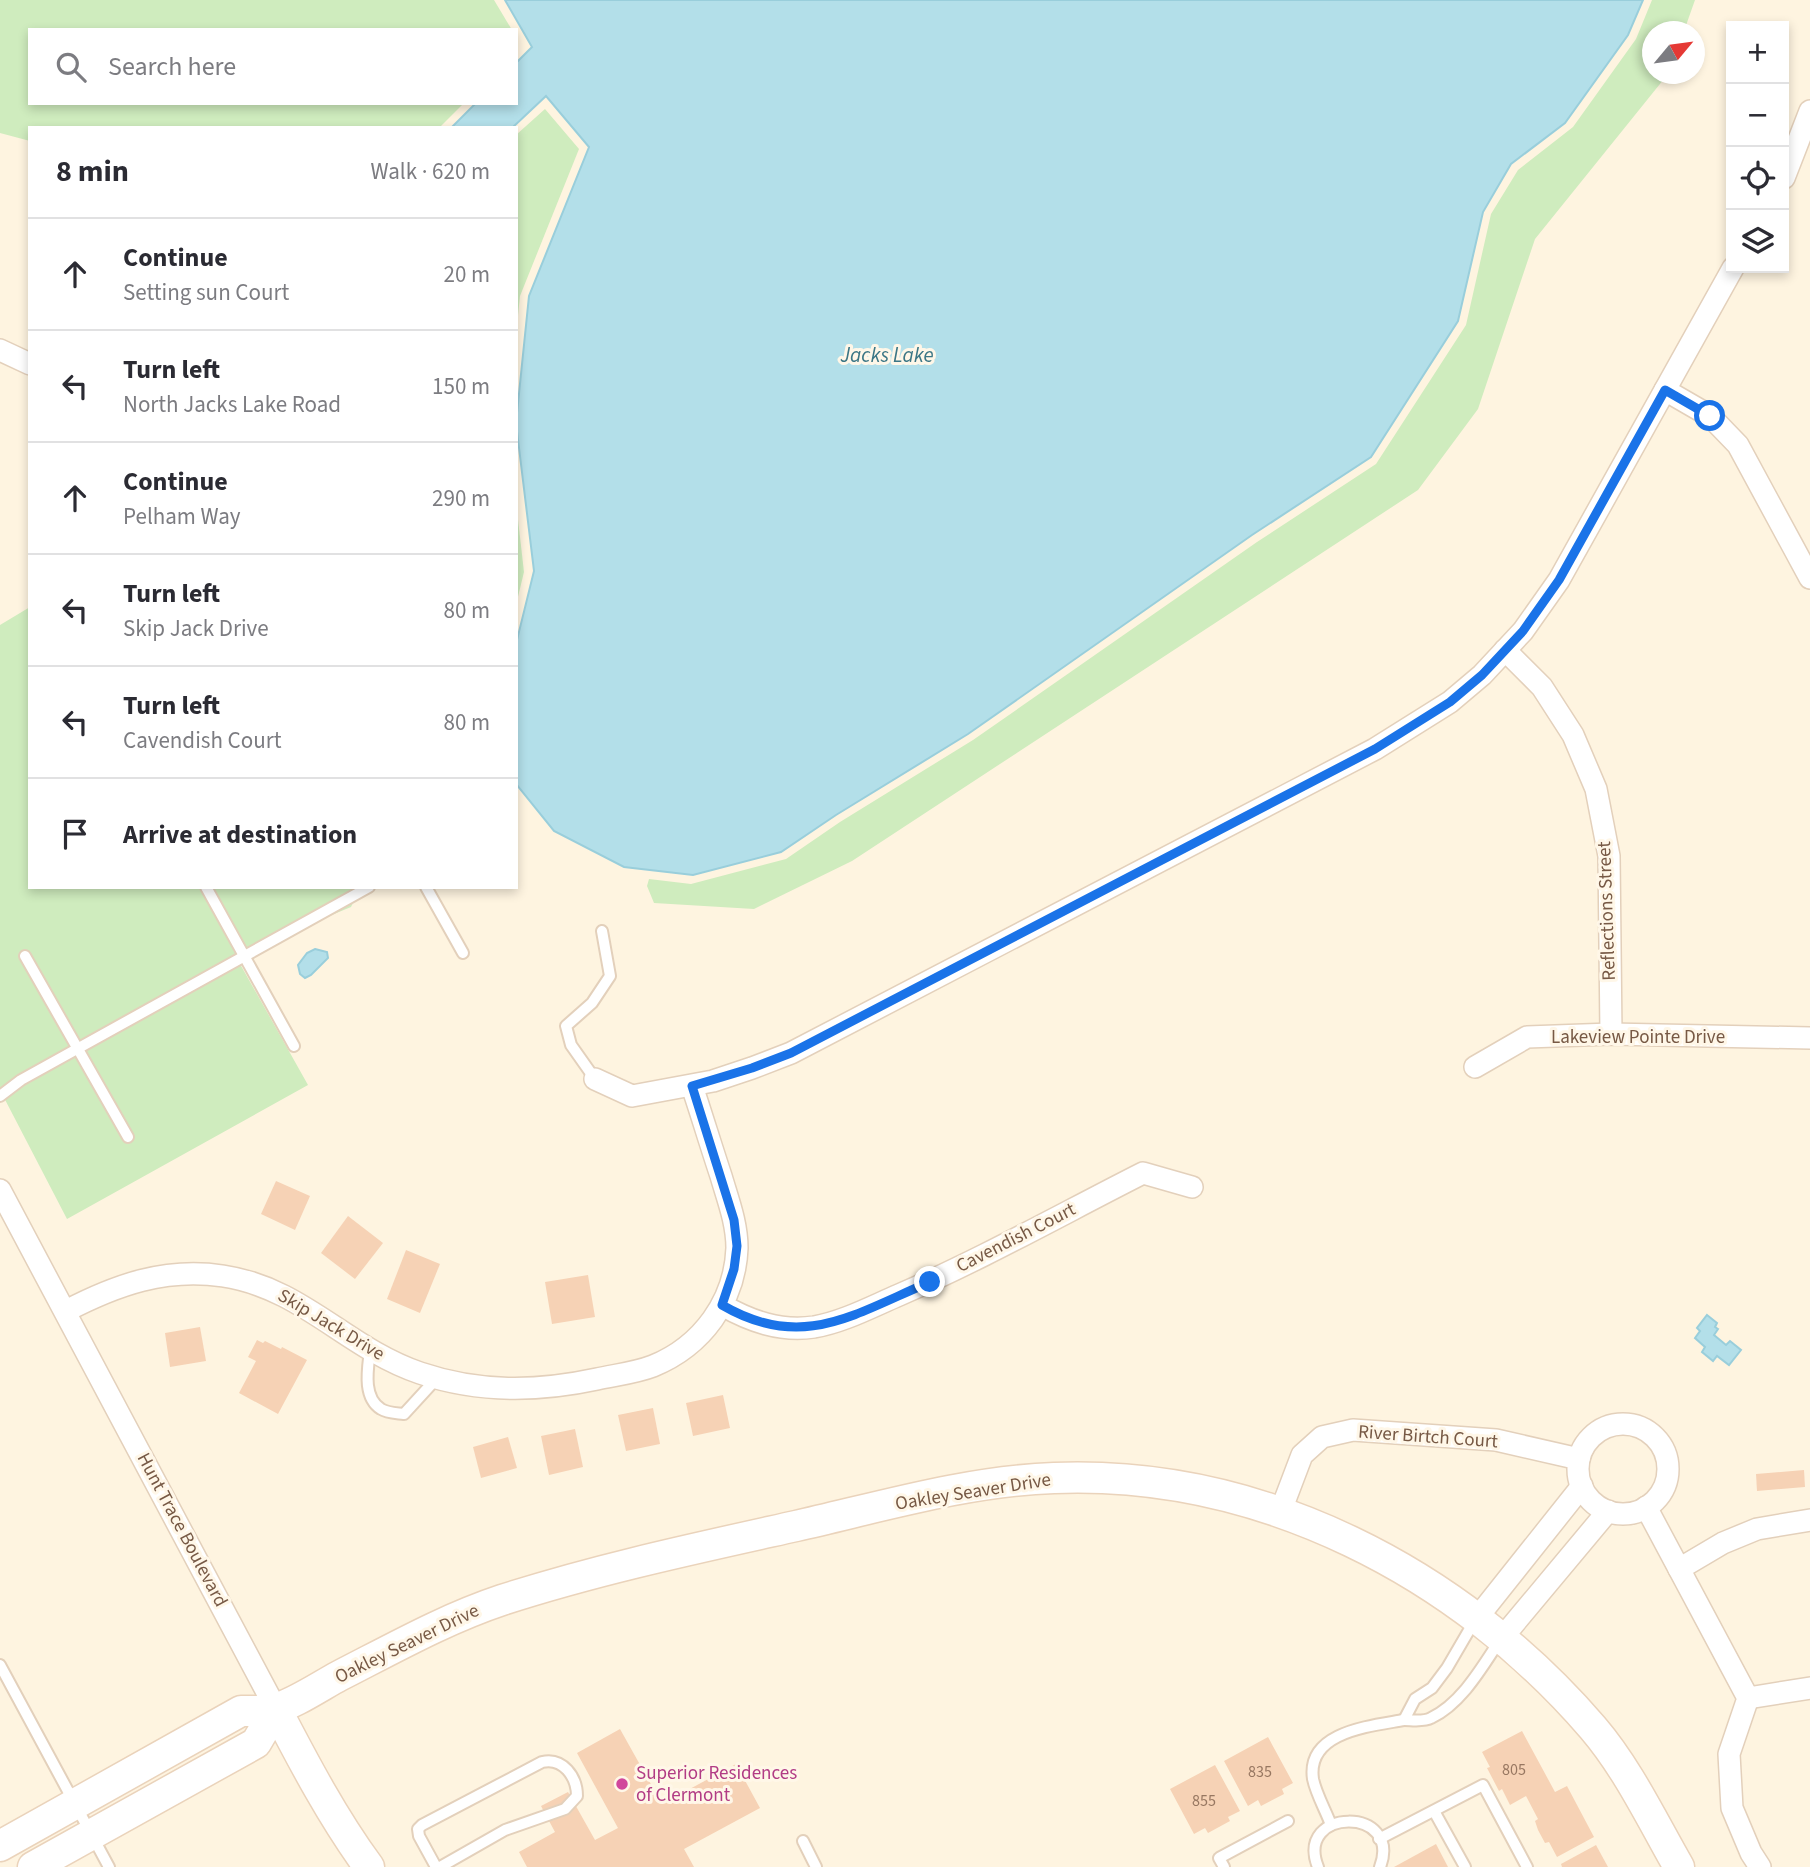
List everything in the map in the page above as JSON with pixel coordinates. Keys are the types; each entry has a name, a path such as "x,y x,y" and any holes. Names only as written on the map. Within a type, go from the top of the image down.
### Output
{"street":[{"path":"1789,166 1810,117 1810,111"},
{"path":"596,1080 632,1096 692,1086 791,1053 1362,755 1450,702 1482,675 1523,631 1559,580 1730,273"},
{"path":"0,350 28,363"},
{"path":"1665,390 1710,416 1738,445 1810,578"},
{"name":"Reflections Street","path":"1505,650 1542,687 1573,735 1596,789 1609,856 1611,1034"},
{"name":"Lakeview Pointe Drive","path":"1475,1067 1527,1037 1611,1034 1810,1038"},
{"name":"Skip Jack Drive","path":"66,1311 101,1293 129,1283 176,1274 222,1276 252,1282 286,1296 306,1306 385,1359 437,1378 491,1388 522,1390 559,1387 635,1371 675,1355 693,1342 710,1324 722,1305 734,1269 737,1246 734,1220 692,1086"},
{"name":"Cavendish Court","path":"722,1305 762,1324 787,1328 836,1322 930,1282 1143,1173 1192,1187"},
{"name":"Hunt Trace Boulevard","path":"0,1190 276,1709 318,1786 369,1867"},
{"path":"1621,1423 1636,1425 1660,1442 1668,1470 1665,1485 1657,1498 1634,1513 1608,1511 1587,1496 1578,1471 1579,1459 1584,1445 1594,1434 1607,1426 1621,1423"},
{"name":"River Birtch Court","path":"1280,1513 1302,1455 1322,1437 1353,1430 1496,1440 1579,1459"},
{"name":"Oakley Seaver Drive","path":"0,1846 241,1712 276,1709 431,1628 498,1601 592,1573 922,1497 1010,1482 1054,1478 1158,1483 1227,1496 1338,1534 1397,1564 1477,1618 1552,1683 1595,1730 1621,1766 1679,1867"},
{"path":"1477,1618 1582,1486"},
{"path":"1646,1507 1748,1698 1730,1754 1732,1808 1759,1867"},
{"path":"1502,1638 1608,1511"},
{"path":"1679,1569 1723,1543 1757,1529 1810,1520"},
{"path":"1538,1541 1564,1563"},
{"path":"1748,1698 1810,1688"},
{"path":"33,1867 256,1743 276,1709"}],"lane":[{"path":"207,889 294,1046"},
{"path":"0,1096 21,1080 365,889"},
{"path":"427,889 463,953"},
{"path":"596,1080 571,1045 566,1026 592,1003 610,976 602,931"},
{"path":"25,956 128,1137"},
{"path":"370,1350 367,1384 382,1410 404,1415 437,1378"},
{"path":"1404,1720 1415,1699 1432,1688 1447,1668 1477,1618"},
{"path":"1331,1825 1313,1779 1315,1759 1328,1740 1351,1730 1404,1720 1429,1720 1446,1708 1469,1685 1502,1638"},
{"path":"0,1665 109,1867"},
{"path":"542,1762 557,1762 570,1773 577,1789 577,1796 570,1806 505,1830 438,1867 419,1836 418,1829 422,1825 542,1762"},
{"path":"1379,1839 1483,1785 1527,1867"},
{"path":"1434,1811 1465,1867"},
{"path":"1318,1867 1315,1851 1318,1840 1331,1825 1345,1820 1367,1825 1379,1839 1383,1852 1380,1867"},
{"path":"1224,1867 1219,1858 1288,1821"},
{"path":"803,1841 816,1867"}],"green space":[{"path":"0,0 494,0 511,28 28,28 28,105 462,105 441,126 28,126 28,140 0,133"},
{"path":"1652,0 1695,0 1688,21 1643,21"},
{"path":"1642,24 1642,84 1660,84 1535,239 1478,409 1418,490 852,861 754,909 654,903 647,886 649,879 691,884 786,859 840,822 973,740 1257,542 1376,464 1466,325 1491,214 1518,170 1573,127 1636,39"},
{"path":"545,109 579,149 520,296 518,316 518,133"},
{"path":"518,520 524,572 518,597"},
{"path":"28,608 28,889 360,889 351,907 235,955 308,1085 67,1219 0,1090 0,625"}],"water":[{"name":"Jacks Lake","path":"505,0 1643,0 1628,35 1565,123 1511,164 1483,212 1458,321 1371,457 1252,535 968,734 781,852 693,875 624,867 554,831 518,786 518,636 534,571 518,439 518,403 529,296 589,147 546,96 514,126 453,126 474,105 518,105 518,61 532,47"},
{"path":"315,949 327,952 328,958 305,978 300,974 298,965 307,953"},
{"path":"1707,1315 1717,1323 1715,1327 1718,1329 1714,1335 1726,1345 1730,1341 1741,1350 1729,1365 1717,1356 1713,1361 1702,1352 1705,1347 1695,1338 1700,1331 1697,1328"}],"building":[{"path":"276,1181 310,1196 295,1230 261,1214"},
{"path":"348,1216 383,1243 355,1279 321,1253"},
{"path":"406,1250 440,1264 420,1313 387,1299"},
{"path":"588,1275 595,1317 552,1324 545,1282"},
{"path":"200,1327 206,1361 170,1367 165,1333"},
{"path":"257,1340 281,1349 282,1347 307,1360 278,1414 239,1393 256,1361 248,1357"},
{"path":"723,1395 730,1428 693,1436 686,1403"},
{"path":"653,1408 660,1444 626,1451 618,1415"},
{"path":"575,1429 583,1467 549,1475 541,1436"},
{"path":"508,1437 517,1468 481,1478 473,1447"},
{"path":"1804,1470 1805,1487 1757,1491 1756,1474"},
{"name":"Superior Residences of Clermont","path":"620,1729 662,1804 736,1764 760,1808 684,1849 694,1867 527,1867 519,1852 555,1832 541,1806 568,1792 595,1840 618,1828 577,1753"},
{"path":"1522,1731 1555,1792 1567,1786 1594,1837 1557,1857 1538,1830 1535,1821 1538,1819 1526,1796 1510,1805 1502,1789 1499,1791 1482,1752"},
{"path":"1268,1737 1293,1783 1282,1789 1284,1794 1261,1806 1258,1800 1248,1806 1224,1761"},
{"path":"1215,1765 1240,1811 1228,1817 1230,1821 1208,1833 1205,1828 1194,1834 1170,1789"},
{"path":"1436,1844 1448,1867 1394,1867"},
{"path":"1596,1845 1608,1867 1562,1867 1561,1864"}],"place":[{"name":"Superior Residences of Clermont","path":"622,1784"}],"route":[{"path":"930,1282 836,1322 812,1327 787,1328 762,1324 722,1305 734,1269 737,1246 734,1220 692,1086 791,1053 1375,749 1450,702 1482,675 1523,631 1559,580 1665,390 1710,416"}]}
